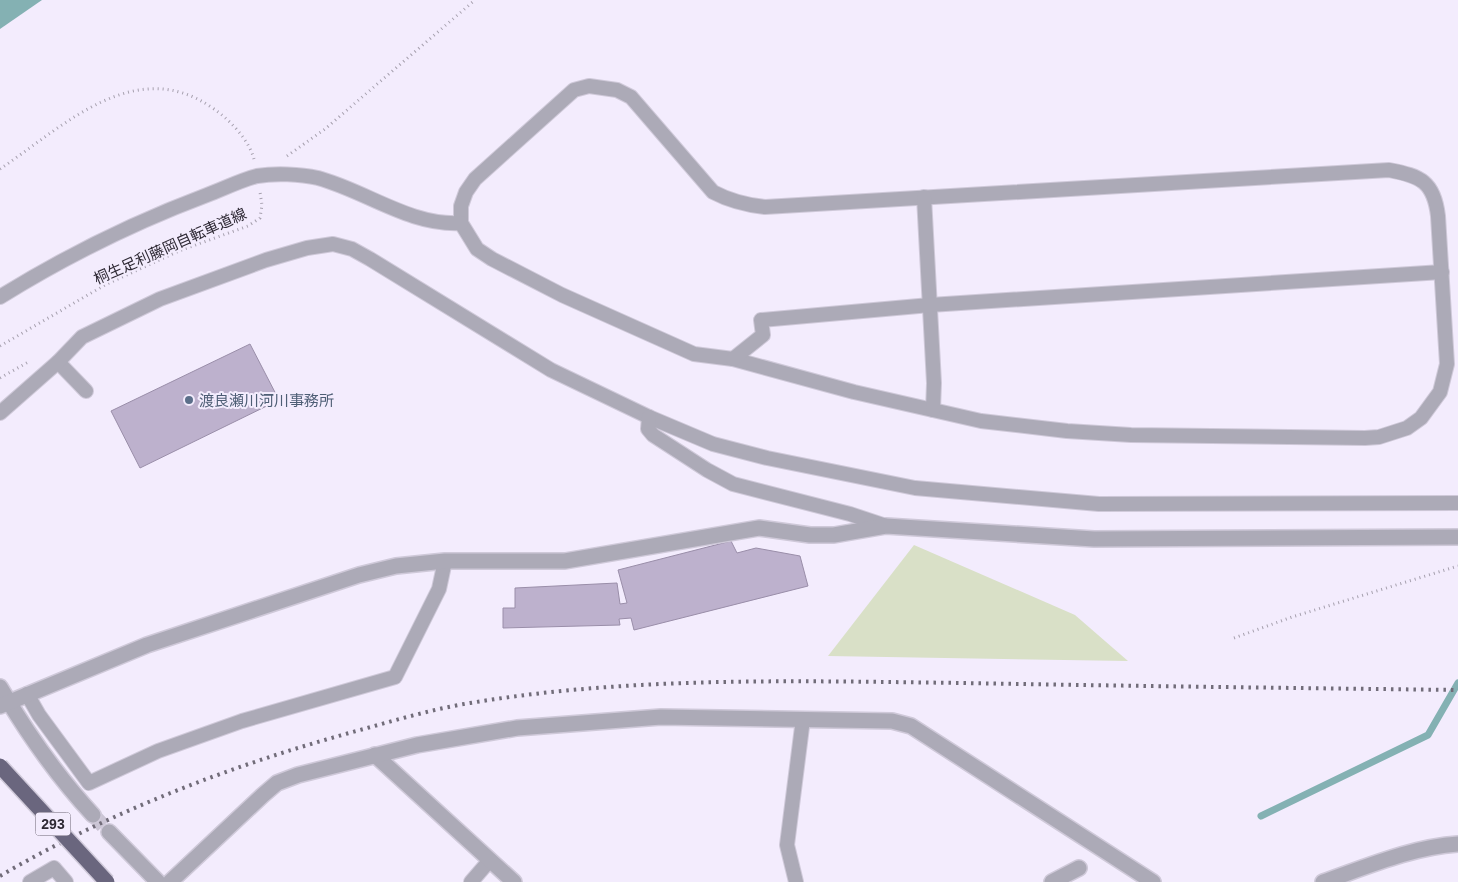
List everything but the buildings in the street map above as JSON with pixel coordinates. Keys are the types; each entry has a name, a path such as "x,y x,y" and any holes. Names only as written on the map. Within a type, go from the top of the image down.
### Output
{"highway":[{"name":"293","path":"0,766 107,882"}],"street":[{"path":"4,704 147,645 359,575 396,566 445,561 565,561 745,528 810,535 834,535 886,526 1094,539 1458,537"},
{"path":"0,687 4,704 63,783 92,815"},
{"path":"170,882 277,783 298,775 375,755 468,735 536,726 661,716 892,721 911,726 1153,882"},
{"path":"375,755 514,882"},
{"path":"109,832 158,882"},
{"path":"1323,882 1412,852 1442,845 1458,844"},
{"path":"1052,882 1079,868"}],"lane":[{"path":"589,86 618,90 631,97 713,192 725,198 765,207 1389,170 1416,177 1436,197 1447,364 1440,392 1421,418 1406,428 1379,437 1260,438 1098,434 981,421 854,392 733,358 694,354 562,296 484,254 477,249 461,223 461,206 466,192 476,179 574,90 589,86"},
{"path":"0,297 39,273 156,214 258,176 288,175 317,178 420,219 447,224 461,223"},
{"path":"924,198 934,383 933,410"},
{"path":"0,413 58,362 82,337 160,299 266,260 307,248 333,244 352,249 370,259 551,370 649,417 713,444 767,458 915,488 1099,504 1458,503"},
{"path":"733,358 763,334 761,320 930,305 1442,272"},
{"path":"58,362 86,391"},
{"path":"649,417 648,429 653,436 733,484 850,514 886,526"},
{"path":"27,694 39,715 89,783 158,751 242,721 395,677 439,589 445,561"},
{"path":"796,882 788,846 803,719"},
{"path":"471,882 490,860"},
{"path":"30,882 54,868 66,882"}],"path":[{"path":"258,176 325,129 475,0"},
{"path":"0,168 100,101 123,93 157,89 176,91 207,104 230,122 254,156"},
{"name":"桐生足利藤岡自転車道線","path":"0,346 105,285 179,251 248,226 260,218 262,205"},
{"path":"1234,638 1292,617 1458,566"}],"shaded area":[{"path":"0,0 42,0 0,29"},
{"path":"914,545 1075,615 1128,661 828,656"}],"waterway":[{"path":"1261,816 1428,735 1458,683"}],"tunnel":[{"path":"93,815 109,832"}],"railway":[{"path":"0,876 86,830 131,810 176,791 267,758 313,743 428,712 470,703 531,694 654,684 777,681 1458,690"}],"place":[{"name":"渡良瀬川河川事務所","path":"189,400"}]}
